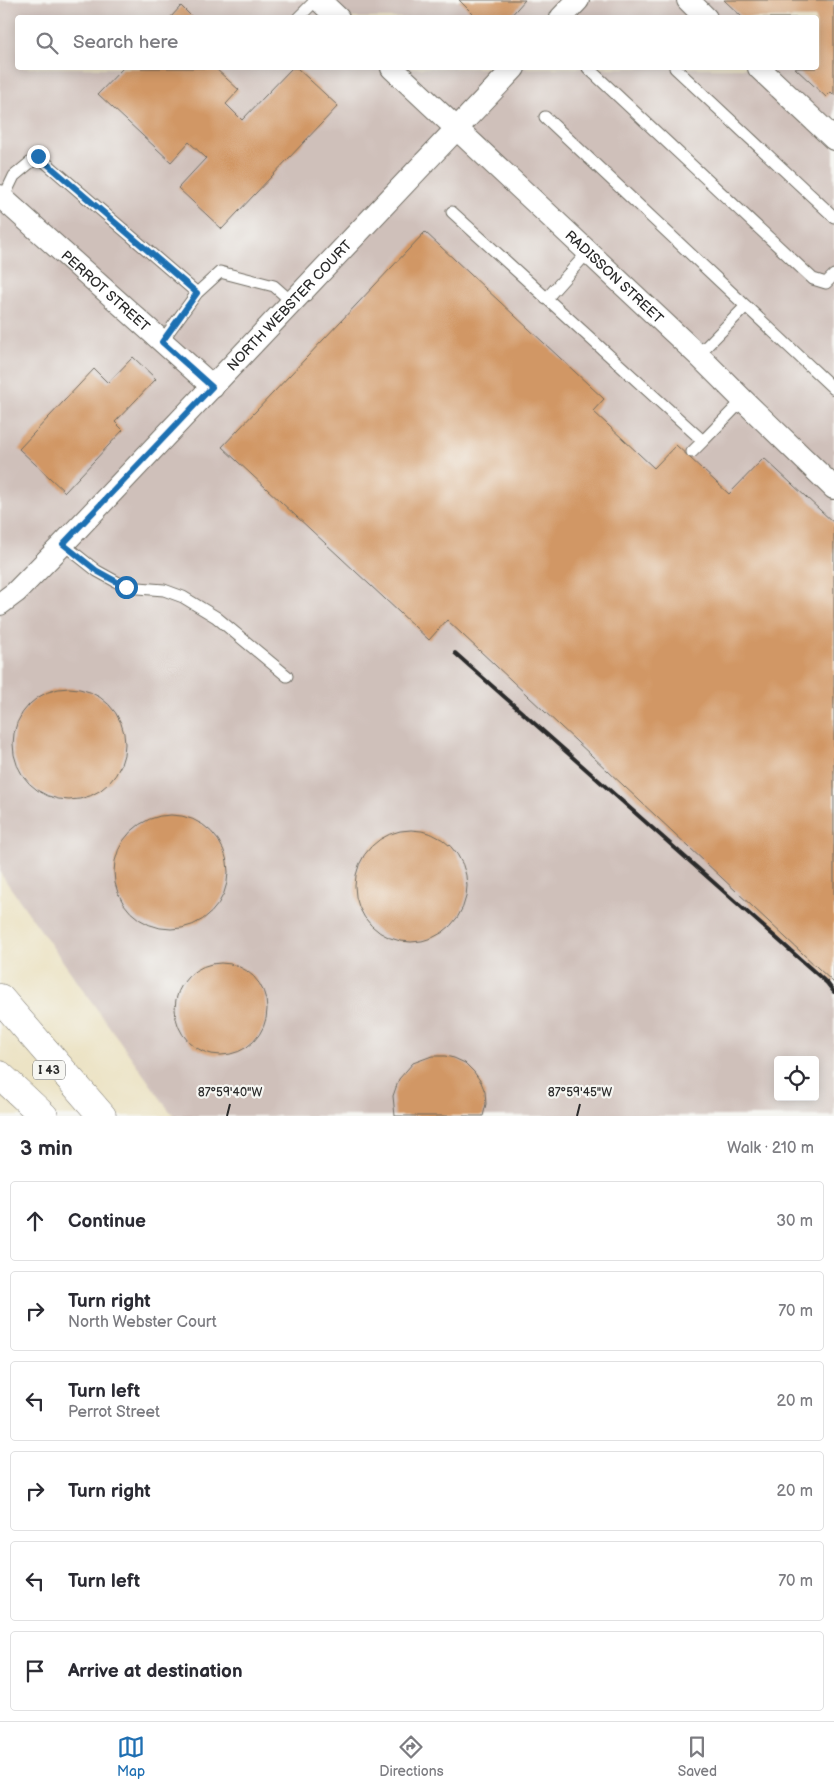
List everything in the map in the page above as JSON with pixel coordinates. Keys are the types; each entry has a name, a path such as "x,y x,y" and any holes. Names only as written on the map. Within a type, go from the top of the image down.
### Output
{"highway":[{"name":"I 43","path":"1,1007 98,1116"},
{"path":"1,1007 102,1116"},
{"name":"I 43","path":"0,1075 44,1116"}],"street":[{"path":"318,0 335,15"},
{"path":"564,15 578,0"},
{"path":"688,0 703,15"},
{"name":"RADISSON STREET","path":"394,70 698,355 834,488"},
{"name":"NORTH WEBSTER COURT","path":"0,604 16,592 63,544 512,70"},
{"path":"761,70 834,139"},
{"name":"PERROT STREET","path":"2,197 212,387"}],"lane":[{"path":"301,15 318,0"},
{"path":"590,70 813,279 831,283"},
{"path":"677,70 834,217"},
{"path":"545,117 834,389"},
{"path":"2,197 14,176 38,156 197,293"},
{"path":"452,212 703,441"},
{"path":"546,299 588,252"},
{"path":"162,342 197,293 220,272 274,286 292,302"},
{"path":"698,355 746,306"},
{"path":"692,452 742,400"},
{"path":"63,544 97,571 126,587 164,590 183,597 216,617 287,676"}],"shaded area":[{"path":"0,0 834,0 834,1116 175,1116 168,1109 0,873"}],"building":[{"path":"459,0 525,0 512,15 474,15"},
{"path":"724,0 834,0 834,95 831,92 826,97 797,70 819,70 819,15 740,15"},
{"path":"181,6 190,15 173,15"},
{"path":"121,70 217,70 239,90 226,104 242,120 290,70 299,70 338,106 222,229 178,188 206,158 189,142 171,162 98,94"},
{"path":"425,232 604,399 593,411 654,468 676,445 729,494 764,458 834,523 834,983 447,620 429,640 222,447"},
{"path":"133,357 156,379 115,422 123,430 65,492 19,449 94,369 108,383"},
{"path":"69,688 90,692 108,705 121,723 125,744 121,765 108,783 90,796 69,800 48,796 30,783 17,765 13,744 17,723 30,705 48,692"},
{"path":"171,815 193,820 211,832 223,850 228,872 223,894 211,912 193,924 171,929 149,924 131,912 119,894 114,872 119,850 131,832 149,820"},
{"path":"411,830 432,834 450,847 463,865 467,886 463,907 450,925 432,938 411,942 390,938 372,925 359,907 355,886 359,865 372,847 390,834"},
{"path":"221,963 239,966 254,976 264,991 267,1009 264,1027 254,1042 239,1052 221,1055 203,1052 188,1042 178,1027 175,1009 178,991 188,976 203,966"},
{"path":"432,1056 454,1058 465,1063 474,1072 485,1092 486,1104 483,1116 395,1116 393,1096 399,1079 413,1063"}],"railway":[{"path":"455,653 827,983 834,992"}],"route":[{"path":"38,156 197,293 162,342 212,387 63,544 97,571 126,587"}]}
